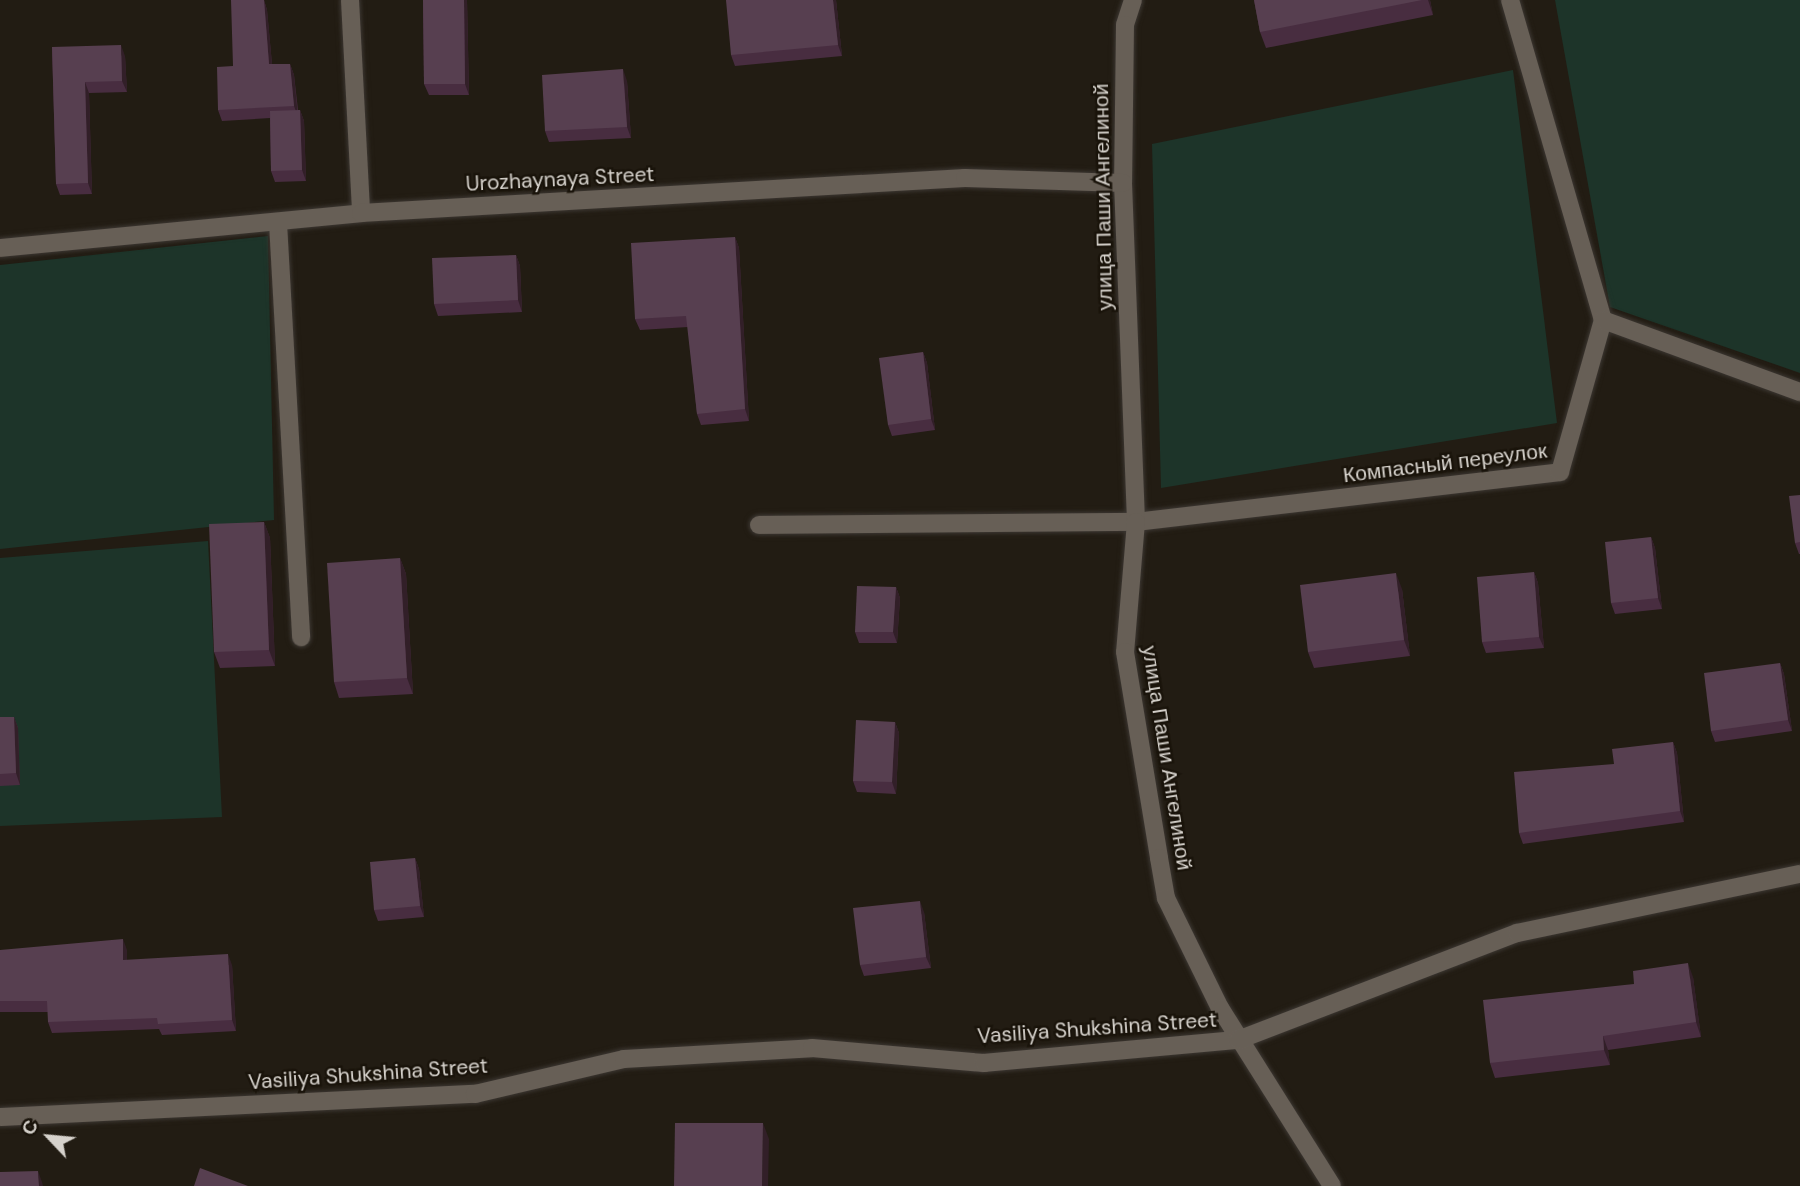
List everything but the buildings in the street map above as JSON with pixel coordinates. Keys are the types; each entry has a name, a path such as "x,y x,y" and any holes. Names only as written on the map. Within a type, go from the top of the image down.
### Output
{"street":[{"path":"350,0 361,213"},
{"name":"улица Паши Ангелиной","path":"1133,0 1125,24 1123,183 1136,522 1125,652 1166,898 1238,1040 1332,1186"},
{"path":"1510,0 1603,320 1800,392"},
{"name":"Urozhaynaya Street","path":"0,248 361,213 965,178 1123,183"},
{"path":"278,223 301,638"},
{"name":"Компасный переулок","path":"1136,522 1560,472 1603,320"},
{"path":"759,525 1136,522"},
{"name":"Vasiliya Shukshina Street","path":"0,1117 475,1094 637,1058 812,1048 984,1063 1238,1040 1517,933 1800,874"}],"green space":[{"path":"1555,0 1800,0 1800,373 1610,307"},
{"path":"1513,70 1557,423 1161,488 1152,144"},
{"path":"268,236 274,520 0,549 0,265"},
{"path":"208,541 222,817 0,826 0,558"}]}
